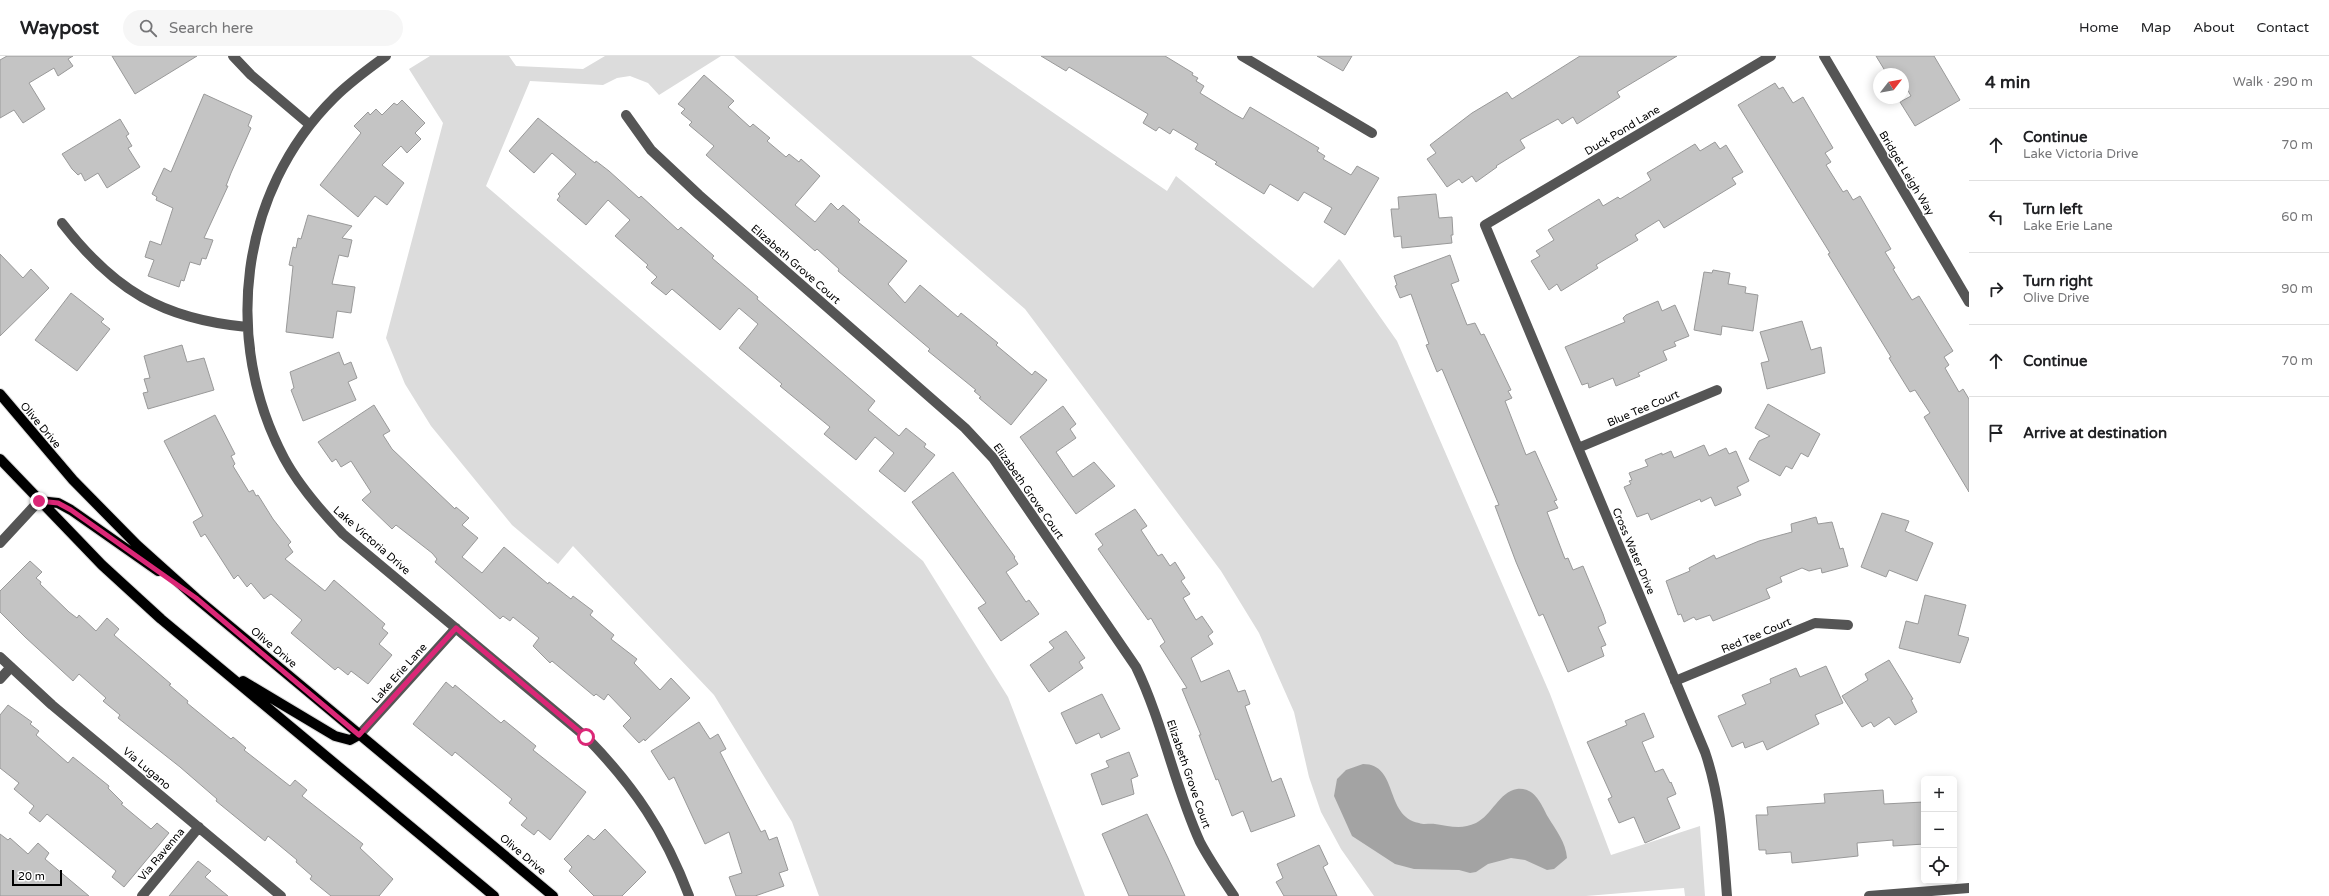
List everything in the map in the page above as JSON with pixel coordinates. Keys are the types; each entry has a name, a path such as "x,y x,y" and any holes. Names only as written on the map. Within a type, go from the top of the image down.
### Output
{"main road":[{"name":"Olive Drive","path":"0,394 73,480 137,544 196,598 553,896"},
{"path":"0,459 102,566 161,619 494,896"},
{"path":"39,501 58,503 71,510 196,598"},
{"path":"214,663 336,736 350,740 359,735"}],"street":[{"path":"233,56 251,75 310,125"},
{"name":"Lake Victoria Drive","path":"386,56 361,74 334,98 310,125 286,162 272,188 259,223 249,275 247,327 252,369 270,430 284,459 301,486 321,511 343,534 586,737 614,766 639,797 660,830 678,866 689,896"},
{"path":"1242,56 1372,133"},
{"name":"Duck Pond Lane","path":"1485,224 1771,56"},
{"name":"Bridget Leigh Way","path":"1824,56 1969,302"},
{"name":"Elizabeth Grove Court","path":"626,115 651,150 964,428 993,458 1136,667 1148,693 1200,841 1215,868 1234,896"},
{"path":"62,223 85,253 108,275 134,293 158,306 188,318 219,325 247,327"},
{"name":"Cross Water Drive","path":"1485,224 1714,777 1720,807 1727,896"},
{"name":"Blue Tee Court","path":"1578,448 1717,390"},
{"path":"0,543 39,501"},
{"name":"Red Tee Court","path":"1675,681 1815,623 1848,625"},
{"name":"Lake Erie Lane","path":"359,735 456,628"},
{"name":"Via Lugano","path":"0,657 52,705 281,896"},
{"path":"0,679 11,667"},
{"name":"Via Ravenna","path":"142,896 199,827"},
{"path":"1869,896 1969,888"}],"shaded area":[{"path":"430,56 509,56 516,66 583,69 605,56 721,56 659,95 648,83 630,76 617,78 603,85 530,81 486,186 923,561 1008,697 1085,896 819,896 792,822 714,695 573,546 558,564 512,525 431,426 405,384 386,338 443,123 409,69"},
{"path":"734,56 971,56 1167,191 1176,176 1313,288 1339,259 1397,341 1550,694 1611,855 1700,826 1705,896 1685,896 1684,888 1586,896 1374,896 1341,849 1321,812 1309,777 1294,712 1259,633 1221,571 1025,309"},
{"path":"1363,764 1374,766 1382,772 1401,811 1408,818 1421,824 1456,827 1471,825 1487,815 1505,794 1517,789 1528,791 1537,797 1540,802 1563,842 1567,858 1554,869 1547,870 1525,860 1511,858 1488,864 1476,872 1470,873 1459,870 1414,869 1395,864 1352,836 1334,796 1337,779 1346,770"}],"building":[{"path":"7,56 73,56 68,59 73,66 58,76 54,68 29,83 45,109 23,123 14,110 0,118 0,60"},
{"path":"112,56 197,56 135,94"},
{"path":"1041,56 1165,56 1193,73 1192,75 1198,78 1196,81 1204,86 1200,93 1234,114 1243,119 1250,107 1319,148 1317,151 1325,156 1323,159 1351,175 1357,166 1379,178 1345,235 1324,222 1332,208 1304,192 1298,201 1270,184 1264,194 1215,164 1217,162 1195,149 1198,144 1173,129 1170,134 1159,127 1156,131 1143,123 1148,114 1069,67 1066,71"},
{"path":"1317,56 1352,56 1343,71"},
{"path":"1580,56 1677,56 1617,92 1620,97 1577,124 1573,117 1562,124 1558,119 1520,140 1525,148 1496,166 1497,167 1476,182 1472,176 1462,183 1459,179 1447,187 1427,159 1436,153 1430,145 1472,113 1507,92 1512,99"},
{"path":"1876,56 1934,56 1960,100 1915,126 1901,104 1909,104 1909,97 1911,96 1909,92 1909,68 1883,68"},
{"path":"704,75 734,101 728,107 750,127 753,124 770,138 767,141 786,157 789,154 799,162 801,159 820,176 795,205 815,222 831,203 838,210 843,205 860,220 858,222 907,261 888,284 905,303 920,285 958,317 961,313 998,343 996,345 1032,375 1035,371 1047,380 1011,425 979,398 981,397 974,391 976,390 928,351 930,349 838,271 839,269 817,249 815,251 706,155 714,146 689,125 692,122 681,113 685,109 678,104"},
{"path":"1775,83 1779,89 1783,87 1793,103 1803,97 1833,148 1825,153 1831,162 1826,165 1843,192 1847,190 1853,200 1860,196 1891,249 1885,252 1895,268 1893,269 1912,300 1919,296 1953,351 1944,357 1949,365 1945,368 1959,392 1963,389 1969,399 1969,492 1924,417 1930,413 1915,390 1910,392 1889,358 1891,357 1828,254 1830,253 1738,105"},
{"path":"204,94 252,116 248,126 251,128 231,173 226,186 228,186 204,238 213,240 206,259 202,258 200,265 190,262 184,281 181,280 179,287 148,276 154,260 145,257 150,241 161,245 173,208 156,200 157,197 152,194 164,168 171,172"},
{"path":"402,100 425,123 415,133 421,139 407,153 401,146 382,165 404,183 387,205 375,196 358,217 320,185 361,133 354,126 368,112 370,115 376,109 382,115 394,103 397,105"},
{"path":"538,118 595,163 596,161 609,171 639,198 641,196 678,230 681,227 714,256 712,258 758,297 757,299 875,401 868,410 899,436 906,428 926,444 924,447 935,455 905,492 879,471 894,453 875,437 856,460 824,434 830,427 780,386 782,384 739,348 758,324 739,308 720,330 672,289 666,295 651,283 657,277 646,267 648,265 615,236 630,220 608,200 586,225 557,200 560,196 558,194 576,174 552,153 534,173 509,151"},
{"path":"120,119 129,134 126,136 132,146 128,148 140,167 107,188 98,173 85,181 81,173 78,175 72,169 62,154"},
{"path":"1715,142 1720,149 1726,145 1743,172 1732,178 1736,184 1664,228 1659,220 1635,235 1638,240 1596,265 1598,268 1561,291 1557,284 1549,290 1531,261 1540,256 1536,251 1554,240 1548,230 1599,199 1603,206 1618,197 1620,199 1651,180 1647,173 1695,144 1700,151"},
{"path":"1436,194 1439,218 1452,217 1452,243 1402,248 1401,236 1394,237 1391,209 1399,209 1398,197"},
{"path":"308,215 352,226 342,238 352,240 348,257 339,255 332,284 355,287 351,313 337,311 333,338 286,332 293,266 289,265 293,247 296,248 298,238 301,239"},
{"path":"0,254 23,278 31,269 49,288 0,336"},
{"path":"1450,255 1459,281 1451,284 1467,325 1475,323 1481,335 1484,334 1511,390 1508,391 1512,398 1505,401 1526,455 1535,451 1557,500 1554,501 1558,508 1547,512 1565,559 1568,558 1573,570 1583,566 1606,623 1598,627 1606,645 1601,647 1604,656 1568,672 1543,614 1539,616 1516,562 1495,506 1499,505 1442,369 1437,372 1426,345 1429,344 1411,294 1400,298 1395,286 1397,285 1394,276"},
{"path":"1713,270 1730,273 1728,284 1746,287 1745,293 1758,295 1753,331 1722,326 1721,335 1694,330 1704,272 1712,273"},
{"path":"71,293 104,319 101,322 110,329 77,371 35,340"},
{"path":"1658,301 1662,311 1675,305 1689,336 1674,342 1676,346 1663,351 1667,360 1638,373 1640,376 1616,386 1613,378 1589,388 1588,383 1582,385 1565,347 1625,322 1623,318 1626,315"},
{"path":"1802,321 1811,350 1821,347 1825,373 1767,389 1761,363 1769,361 1760,332"},
{"path":"182,345 187,362 204,358 214,390 148,409 143,393 148,392 144,379 150,378 144,356"},
{"path":"339,352 344,365 351,362 357,378 348,382 356,400 303,421 291,390 294,388 290,372"},
{"path":"1768,404 1820,434 1808,457 1801,453 1792,469 1786,466 1780,476 1749,459 1759,441 1770,436 1755,428"},
{"path":"374,405 390,431 383,435 392,449 455,509 456,507 469,518 462,525 478,538 462,557 482,573 504,547 548,584 549,582 571,599 573,596 593,611 590,615 614,635 611,639 637,659 634,663 660,690 671,678 690,698 645,741 644,739 639,743 623,726 631,718 608,694 604,700 596,694 594,696 552,661 550,663 533,646 539,638 513,617 510,621 503,616 500,619 435,562 437,559 432,553 396,525 392,529 362,500 371,492 351,461 341,467 336,459 332,462 318,442"},
{"path":"1063,406 1076,424 1070,429 1076,438 1056,452 1073,477 1094,462 1115,486 1076,514 1020,437"},
{"path":"215,415 235,454 231,456 235,464 233,466 249,492 253,490 256,496 258,495 273,519 291,542 288,545 293,552 285,559 325,591 334,580 385,624 382,628 388,633 379,644 392,655 368,684 351,671 348,675 338,667 335,670 291,633 302,620 271,594 264,599 251,583 247,587 238,575 234,579 205,534 201,537 193,522 203,516 164,441"},
{"path":"1704,445 1709,456 1726,448 1729,454 1736,451 1749,481 1737,487 1741,495 1715,506 1711,497 1701,502 1700,499 1651,520 1648,513 1637,517 1624,487 1631,484 1629,481 1632,480 1629,473 1648,466 1645,460 1662,453 1662,455 1671,451 1674,458"},
{"path":"953,472 1015,557 1014,558 1018,564 1006,572 1026,602 1029,600 1039,614 1001,641 978,608 986,603 912,502"},
{"path":"1135,509 1147,526 1141,530 1158,556 1162,554 1170,566 1175,562 1185,578 1181,581 1190,594 1183,598 1196,620 1202,616 1213,632 1208,636 1213,644 1191,658 1201,682 1229,670 1238,692 1245,690 1250,704 1245,706 1272,782 1281,778 1295,816 1251,832 1243,811 1232,816 1218,779 1216,780 1199,735 1201,735 1182,689 1187,688 1160,646 1165,642 1151,618 1148,620 1098,549 1103,545 1095,534"},
{"path":"1882,513 1909,521 1905,531 1933,543 1917,581 1889,570 1886,577 1861,567"},
{"path":"1816,517 1818,524 1832,522 1840,549 1843,548 1848,566 1822,573 1821,568 1809,571 1802,568 1780,577 1782,582 1766,589 1770,598 1713,621 1710,615 1696,620 1694,617 1684,622 1681,614 1678,615 1666,581 1690,571 1689,568 1714,555 1716,559 1759,541 1792,532 1791,524"},
{"path":"30,561 42,572 36,578 41,582 40,584 69,612 77,618 79,615 96,631 107,618 119,629 114,635 171,684 169,685 188,701 187,703 231,739 233,737 246,748 244,750 290,786 295,780 307,790 302,796 363,844 360,848 393,879 379,896 331,896 310,879 312,876 296,862 297,860 268,836 265,841 216,801 217,799 180,767 118,718 120,715 103,701 106,698 79,674 73,681 25,637 0,612 0,591"},
{"path":"1925,595 1966,605 1958,635 1969,638 1960,663 1899,648 1906,621 1918,624"},
{"path":"1066,631 1085,658 1079,662 1083,668 1049,692 1030,665 1054,648 1049,642"},
{"path":"1889,660 1913,699 1911,700 1917,712 1895,725 1889,717 1874,727 1871,722 1862,727 1842,696 1868,680 1865,674"},
{"path":"1826,666 1843,703 1815,715 1819,724 1767,750 1763,741 1745,748 1743,742 1732,747 1718,716 1746,704 1742,695 1771,683 1770,679 1796,668 1800,677"},
{"path":"446,682 453,688 455,685 501,723 504,720 536,746 533,750 586,792 550,840 538,830 534,835 521,825 527,818 509,803 512,799 455,752 452,756 413,724"},
{"path":"1102,694 1120,729 1101,738 1099,733 1076,744 1061,713"},
{"path":"8,705 32,722 30,724 39,731 36,735 68,763 73,757 109,786 108,788 123,803 121,804 151,829 157,823 169,833 124,887 112,877 116,871 47,814 40,822 29,813 34,806 14,789 19,783 0,768 0,715"},
{"path":"1644,713 1654,737 1642,742 1655,772 1663,769 1670,783 1671,782 1676,794 1667,798 1680,828 1645,843 1634,817 1619,823 1608,799 1612,797 1587,742 1627,725 1625,721"},
{"path":"699,722 710,739 718,734 726,749 720,752 761,832 765,830 769,840 777,837 788,870 779,873 784,886 755,896 736,896 729,877 742,873 729,832 705,844 674,777 669,780 651,751"},
{"path":"1129,752 1138,776 1131,779 1134,794 1102,805 1091,774 1109,767 1106,761"},
{"path":"1883,790 1884,804 1921,802 1921,844 1893,846 1893,840 1857,843 1858,856 1792,863 1791,852 1766,854 1766,850 1759,850 1756,815 1768,815 1767,807 1825,803 1824,794"},
{"path":"1147,814 1185,896 1129,896 1102,834"},
{"path":"605,829 646,872 622,896 594,896 569,871 572,867 564,859 588,835 594,840"},
{"path":"0,834 8,840 10,838 28,854 38,843 49,853 45,859 89,896 0,896"},
{"path":"1319,845 1328,864 1323,867 1337,896 1284,896 1276,882 1283,878 1277,864"},
{"path":"198,861 211,871 205,877 228,896 169,896"}],"route":[{"path":"39,501 58,503 71,510 196,598 359,735 456,628 586,737"}]}
